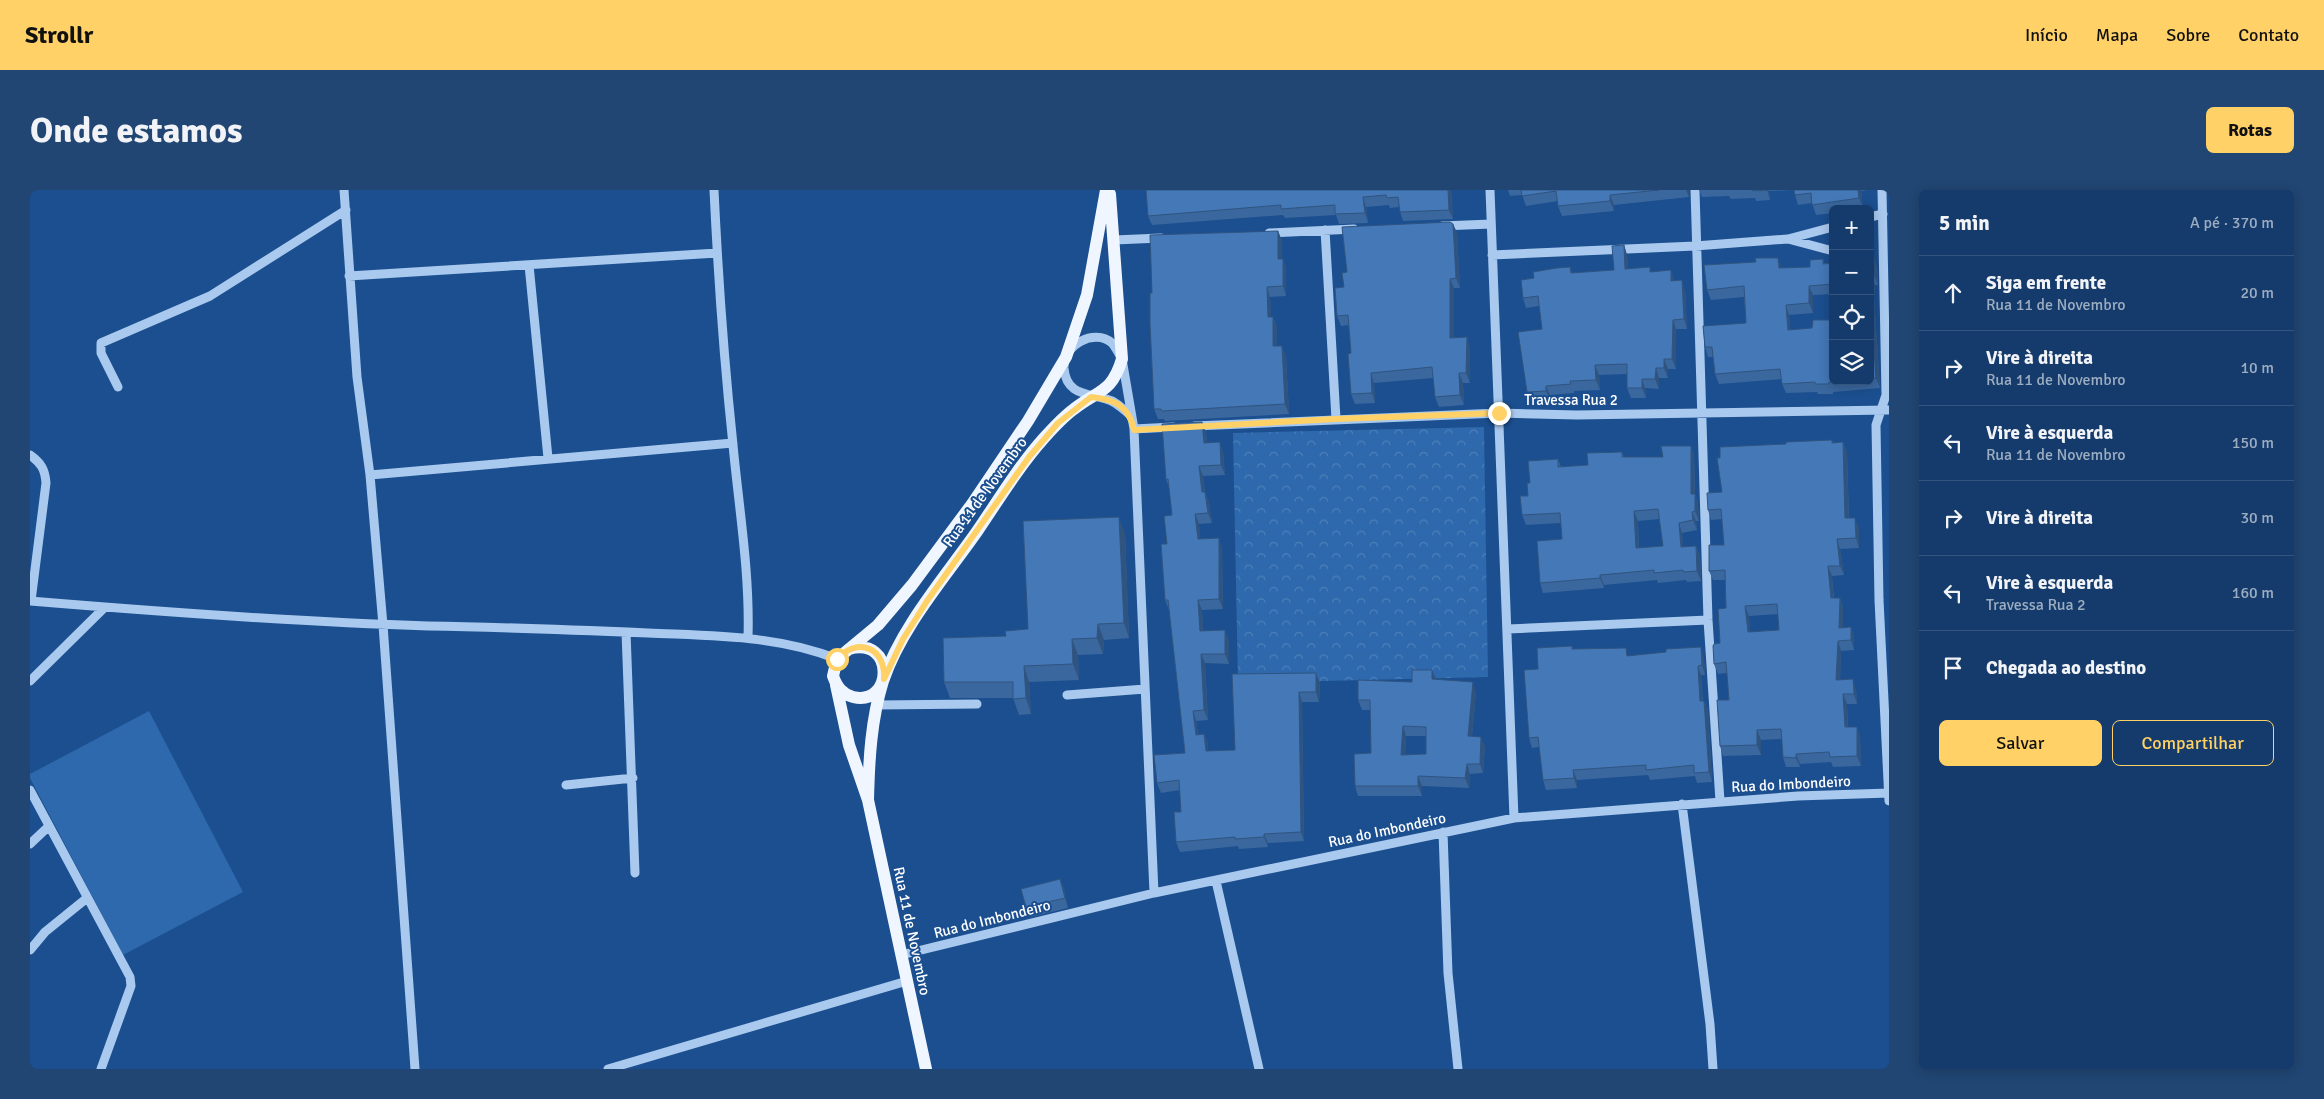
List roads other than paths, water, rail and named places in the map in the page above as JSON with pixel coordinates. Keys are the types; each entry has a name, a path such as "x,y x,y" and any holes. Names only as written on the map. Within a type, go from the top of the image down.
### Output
{"main road":[{"name":"Rua 11 de Novembro","path":"926,1069 868,800 849,745 833,676 837,659 878,625 912,585 972,504 1023,428 1066,357 1087,295 1106,190"},
{"name":"Rua 11 de Novembro","path":"836,684 841,691 857,698 874,693 884,679 903,639 922,609 1024,464 1058,423 1091,397 1103,392 1113,382 1122,360 1110,190"},
{"path":"849,649 857,647 872,650 883,662 884,679"},
{"name":"Rua 11 de Novembro","path":"868,800 870,735 884,679"}],"street":[{"path":"344,190 357,377 370,476 383,624 415,1069"},
{"path":"714,190 732,443 745,554 749,609 748,638"},
{"path":"1490,190 1514,818"},
{"path":"1695,190 1695,246 1703,413 1708,620 1720,801"},
{"path":"1882,190 1886,395 1885,410 1876,425 1879,600 1889,795"},
{"path":"118,387 100,353 101,343 210,296 346,210"},
{"path":"1874,216 1883,214"},
{"path":"1432,226 1491,224"},
{"path":"1492,255 1695,246 1788,239 1829,228"},
{"path":"1258,234 1364,229"},
{"path":"1325,230 1336,419"},
{"path":"1114,240 1172,238"},
{"path":"1788,239 1829,249"},
{"path":"349,276 717,253"},
{"path":"1874,260 1883,262"},
{"path":"529,265 548,458"},
{"path":"1131,416 1112,401 1091,397 1076,390 1069,381 1064,368 1066,357 1074,346 1081,341 1098,338 1111,343 1122,360 1134,430 1154,893"},
{"name":"Travessa Rua 2","path":"1134,430 1336,419 1499,413 1577,415 1885,410"},
{"path":"370,476 548,458 732,443"},
{"path":"30,456 40,463 45,473 46,483 31,601 104,608 383,624 748,638 818,651 837,659"},
{"path":"1879,600 1889,599"},
{"path":"30,681 104,608"},
{"path":"1508,629 1708,620"},
{"path":"626,632 633,778 635,873"},
{"path":"1067,695 1145,689"},
{"path":"877,705 977,704"},
{"path":"566,785 633,778"},
{"path":"30,790 48,827 130,977 131,986 101,1069"},
{"name":"Rua do Imbondeiro","path":"901,955 1154,893 1514,818 1720,801 1889,795"},
{"path":"1682,804 1714,1069"},
{"path":"30,844 48,827"},
{"path":"1443,832 1448,973 1458,1069"},
{"path":"1216,881 1259,1069"},
{"path":"30,950 45,932 87,898"},
{"path":"608,1069 906,981"}]}
